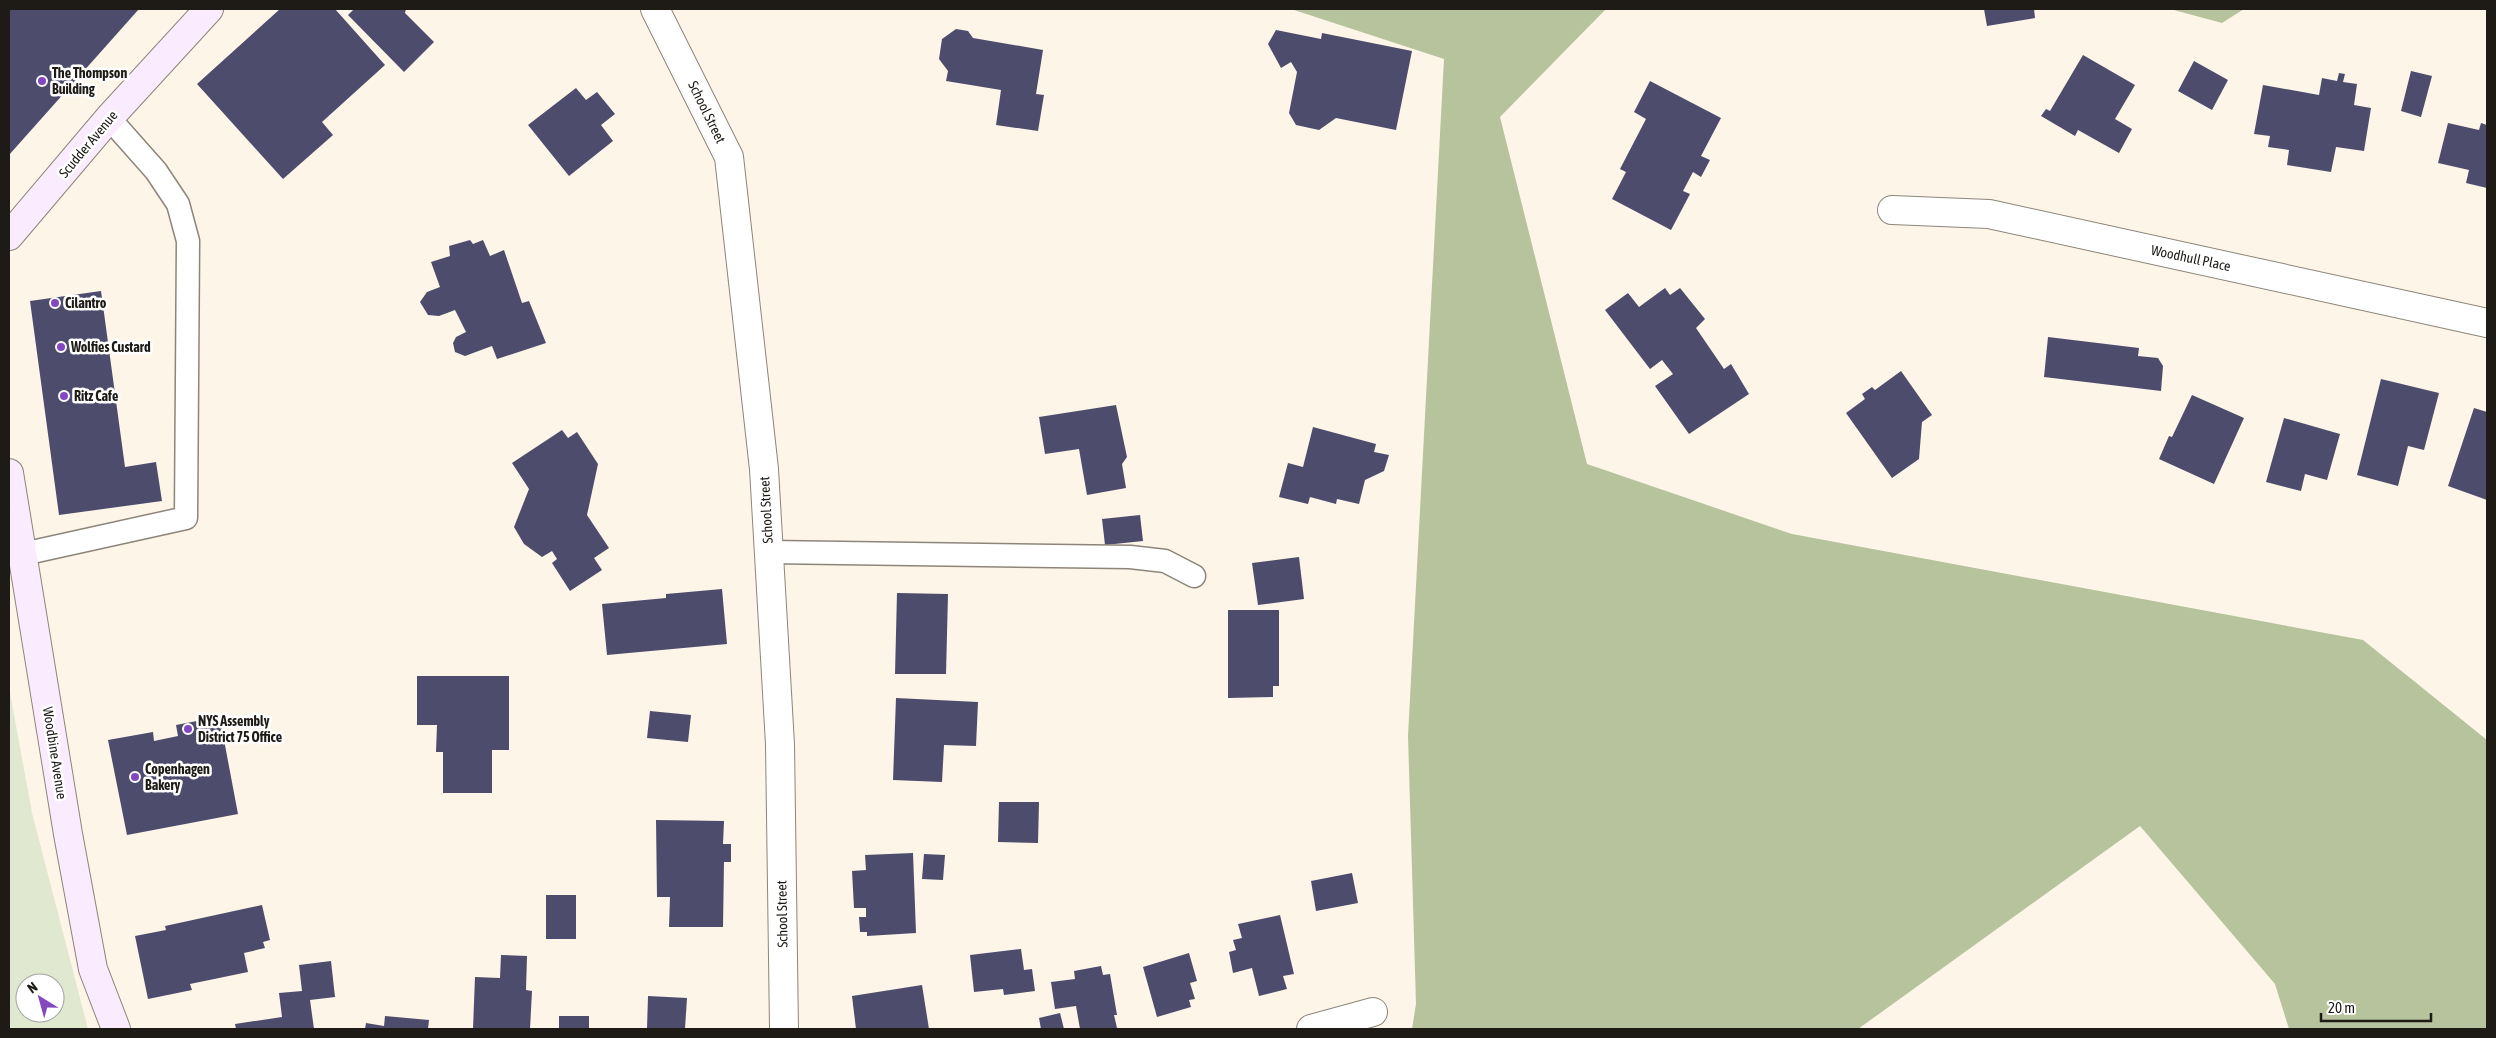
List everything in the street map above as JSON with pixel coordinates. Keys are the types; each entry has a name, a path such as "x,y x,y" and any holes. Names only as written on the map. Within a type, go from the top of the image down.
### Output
{"street":[{"name":"Scudder Avenue","path":"9,236 109,118 208,9"},
{"name":"School Street","path":"656,9 729,157 764,469 780,752 784,1029"},
{"name":"Woodhull Place","path":"1892,210 1988,214 2487,323"},
{"name":"Woodbine Avenue","path":"9,473 68,834 93,969 116,1029"},
{"path":"1311,1029 1373,1012"}],"lane":[{"path":"23,554 186,518 188,240 178,204 156,171 109,118"},
{"path":"769,552 1130,557 1165,561 1194,576"}],"green space":[{"path":"1291,9 1606,9 1500,117 1587,464 1792,534 2363,640 2487,740 2487,1029 2289,1029 2275,984 2140,826 1858,1029 1412,1029 1416,1004 1408,736 1444,59"},
{"path":"2170,9 2244,9 2222,23"},
{"path":"9,687 32,813 88,1029 9,1029"}],"building":[{"name":"The Thompson Building","path":"9,9 139,9 9,155"},
{"path":"280,9 335,9 385,65 322,122 333,135 283,179 197,84"},
{"path":"354,9 406,9 405,13 434,42 404,72 348,15"},
{"path":"1984,9 2034,9 2035,18 1987,26"},
{"path":"956,29 968,31 973,38 1043,50 1036,94 1044,95 1038,131 996,125 1001,90 946,81 948,71 939,59 942,39"},
{"path":"1276,30 1321,39 1322,33 1412,51 1396,130 1336,118 1319,130 1296,125 1289,113 1297,72 1291,62 1281,68 1268,44"},
{"path":"2083,55 2135,85 2115,119 2132,129 2119,153 2078,130 2075,136 2041,116 2046,109 2050,111"},
{"path":"2194,61 2228,80 2212,110 2178,91"},
{"path":"2411,71 2432,76 2421,117 2401,111"},
{"path":"2339,73 2345,74 2343,82 2357,84 2354,105 2371,108 2364,151 2336,147 2331,172 2287,165 2289,150 2268,147 2270,136 2254,134 2263,85 2319,95 2322,78 2337,81"},
{"path":"1650,81 1721,118 1701,156 1710,160 1701,177 1693,172 1683,191 1690,194 1671,230 1612,199 1626,172 1620,169 1646,119 1634,112"},
{"path":"576,88 586,100 597,92 615,114 601,125 613,141 569,176 528,125"},
{"path":"2448,123 2479,130 2481,123 2487,125 2487,188 2466,183 2469,170 2438,163"},
{"path":"470,240 473,244 483,240 490,256 504,250 522,303 529,301 546,343 497,359 492,346 465,356 455,352 453,343 456,337 466,332 455,310 439,316 428,315 420,302 427,292 440,287 431,262 450,256 449,246"},
{"path":"1665,288 1670,295 1680,288 1705,319 1696,328 1724,369 1731,364 1749,394 1689,434 1655,386 1673,374 1662,360 1650,369 1605,310 1628,293 1639,307"},
{"path":"101,291 125,467 156,462 162,501 59,515 30,301"},
{"path":"2048,337 2139,348 2138,356 2158,358 2163,366 2161,391 2044,377"},
{"path":"1901,371 1932,415 1922,422 1919,459 1892,478 1846,413 1865,399 1862,394 1872,387 1875,390"},
{"path":"2381,379 2439,393 2424,450 2408,446 2398,486 2357,475"},
{"path":"2192,395 2244,418 2214,484 2159,459 2169,436 2172,437"},
{"path":"1116,405 1127,457 1122,464 1126,488 1087,495 1079,449 1045,454 1039,417"},
{"path":"2474,408 2487,412 2487,500 2448,486"},
{"path":"2284,418 2340,434 2327,480 2305,474 2301,491 2266,482"},
{"path":"1313,427 1376,444 1374,452 1389,455 1384,471 1365,480 1359,504 1337,499 1336,504 1310,497 1308,504 1279,497 1288,463 1303,467"},
{"path":"562,430 568,438 577,432 598,464 587,515 609,548 594,558 602,570 570,591 552,563 557,559 552,551 542,557 524,544 514,527 529,489 512,463"},
{"path":"1140,515 1143,541 1105,545 1102,519"},
{"path":"1299,557 1304,599 1258,605 1252,563"},
{"path":"722,589 727,644 607,655 602,604 666,598 666,594"},
{"path":"897,593 948,594 946,674 895,674"},
{"path":"1228,610 1279,610 1279,686 1273,686 1273,697 1228,698"},
{"path":"417,676 509,676 509,750 492,750 492,793 443,793 443,752 436,752 437,725 417,725"},
{"path":"896,698 978,702 976,746 944,745 942,782 893,780"},
{"path":"650,711 691,715 688,742 647,738"},
{"path":"197,721 198,728 221,724 238,814 127,835 108,740 153,732 154,741 178,736 176,725"},
{"path":"999,802 1039,802 1038,843 998,842"},
{"path":"656,820 724,821 723,844 731,844 731,862 724,862 723,927 669,927 670,897 657,897"},
{"path":"913,853 916,933 867,936 867,932 860,932 859,917 866,917 866,908 854,908 852,871 866,870 865,855"},
{"path":"924,854 945,855 943,880 922,879"},
{"path":"1352,873 1358,903 1316,911 1311,881"},
{"path":"546,895 576,895 576,939 546,939"},
{"path":"262,905 270,940 263,942 265,948 244,953 248,972 190,984 192,990 148,999 135,936 166,930 165,926"},
{"path":"1280,915 1294,974 1283,976 1287,989 1259,996 1252,968 1233,973 1229,952 1236,950 1233,940 1242,938 1238,924"},
{"path":"1021,949 1024,970 1032,969 1035,991 1004,995 1003,989 974,992 970,955"},
{"path":"1189,953 1197,981 1190,983 1195,999 1189,1000 1191,1007 1157,1017 1143,967"},
{"path":"501,955 527,956 526,990 532,991 530,1029 473,1029 475,977 500,978"},
{"path":"331,961 335,997 310,1000 314,1029 236,1029 235,1024 282,1017 279,993 302,991 299,965"},
{"path":"1101,966 1103,975 1110,974 1117,1015 1114,1015 1117,1028 1080,1029 1076,1006 1055,1009 1051,982 1075,979 1074,971"},
{"path":"922,985 929,1029 856,1029 852,996"},
{"path":"648,996 687,998 685,1029 647,1029"},
{"path":"1060,1013 1064,1029 1041,1029 1039,1018"},
{"path":"385,1016 429,1020 428,1029 365,1029 366,1023 384,1026"},
{"path":"559,1016 589,1016 589,1029 559,1029"}],"place":[{"name":"The Thompson Building","path":"42,81"},
{"name":"Cilantro","path":"55,303"},
{"name":"Wolfies Custard","path":"61,347"},
{"name":"Ritz Cafe","path":"64,396"},
{"name":"NYS Assembly District 75 Office","path":"188,729"},
{"name":"Copenhagen Bakery","path":"135,777"}]}
